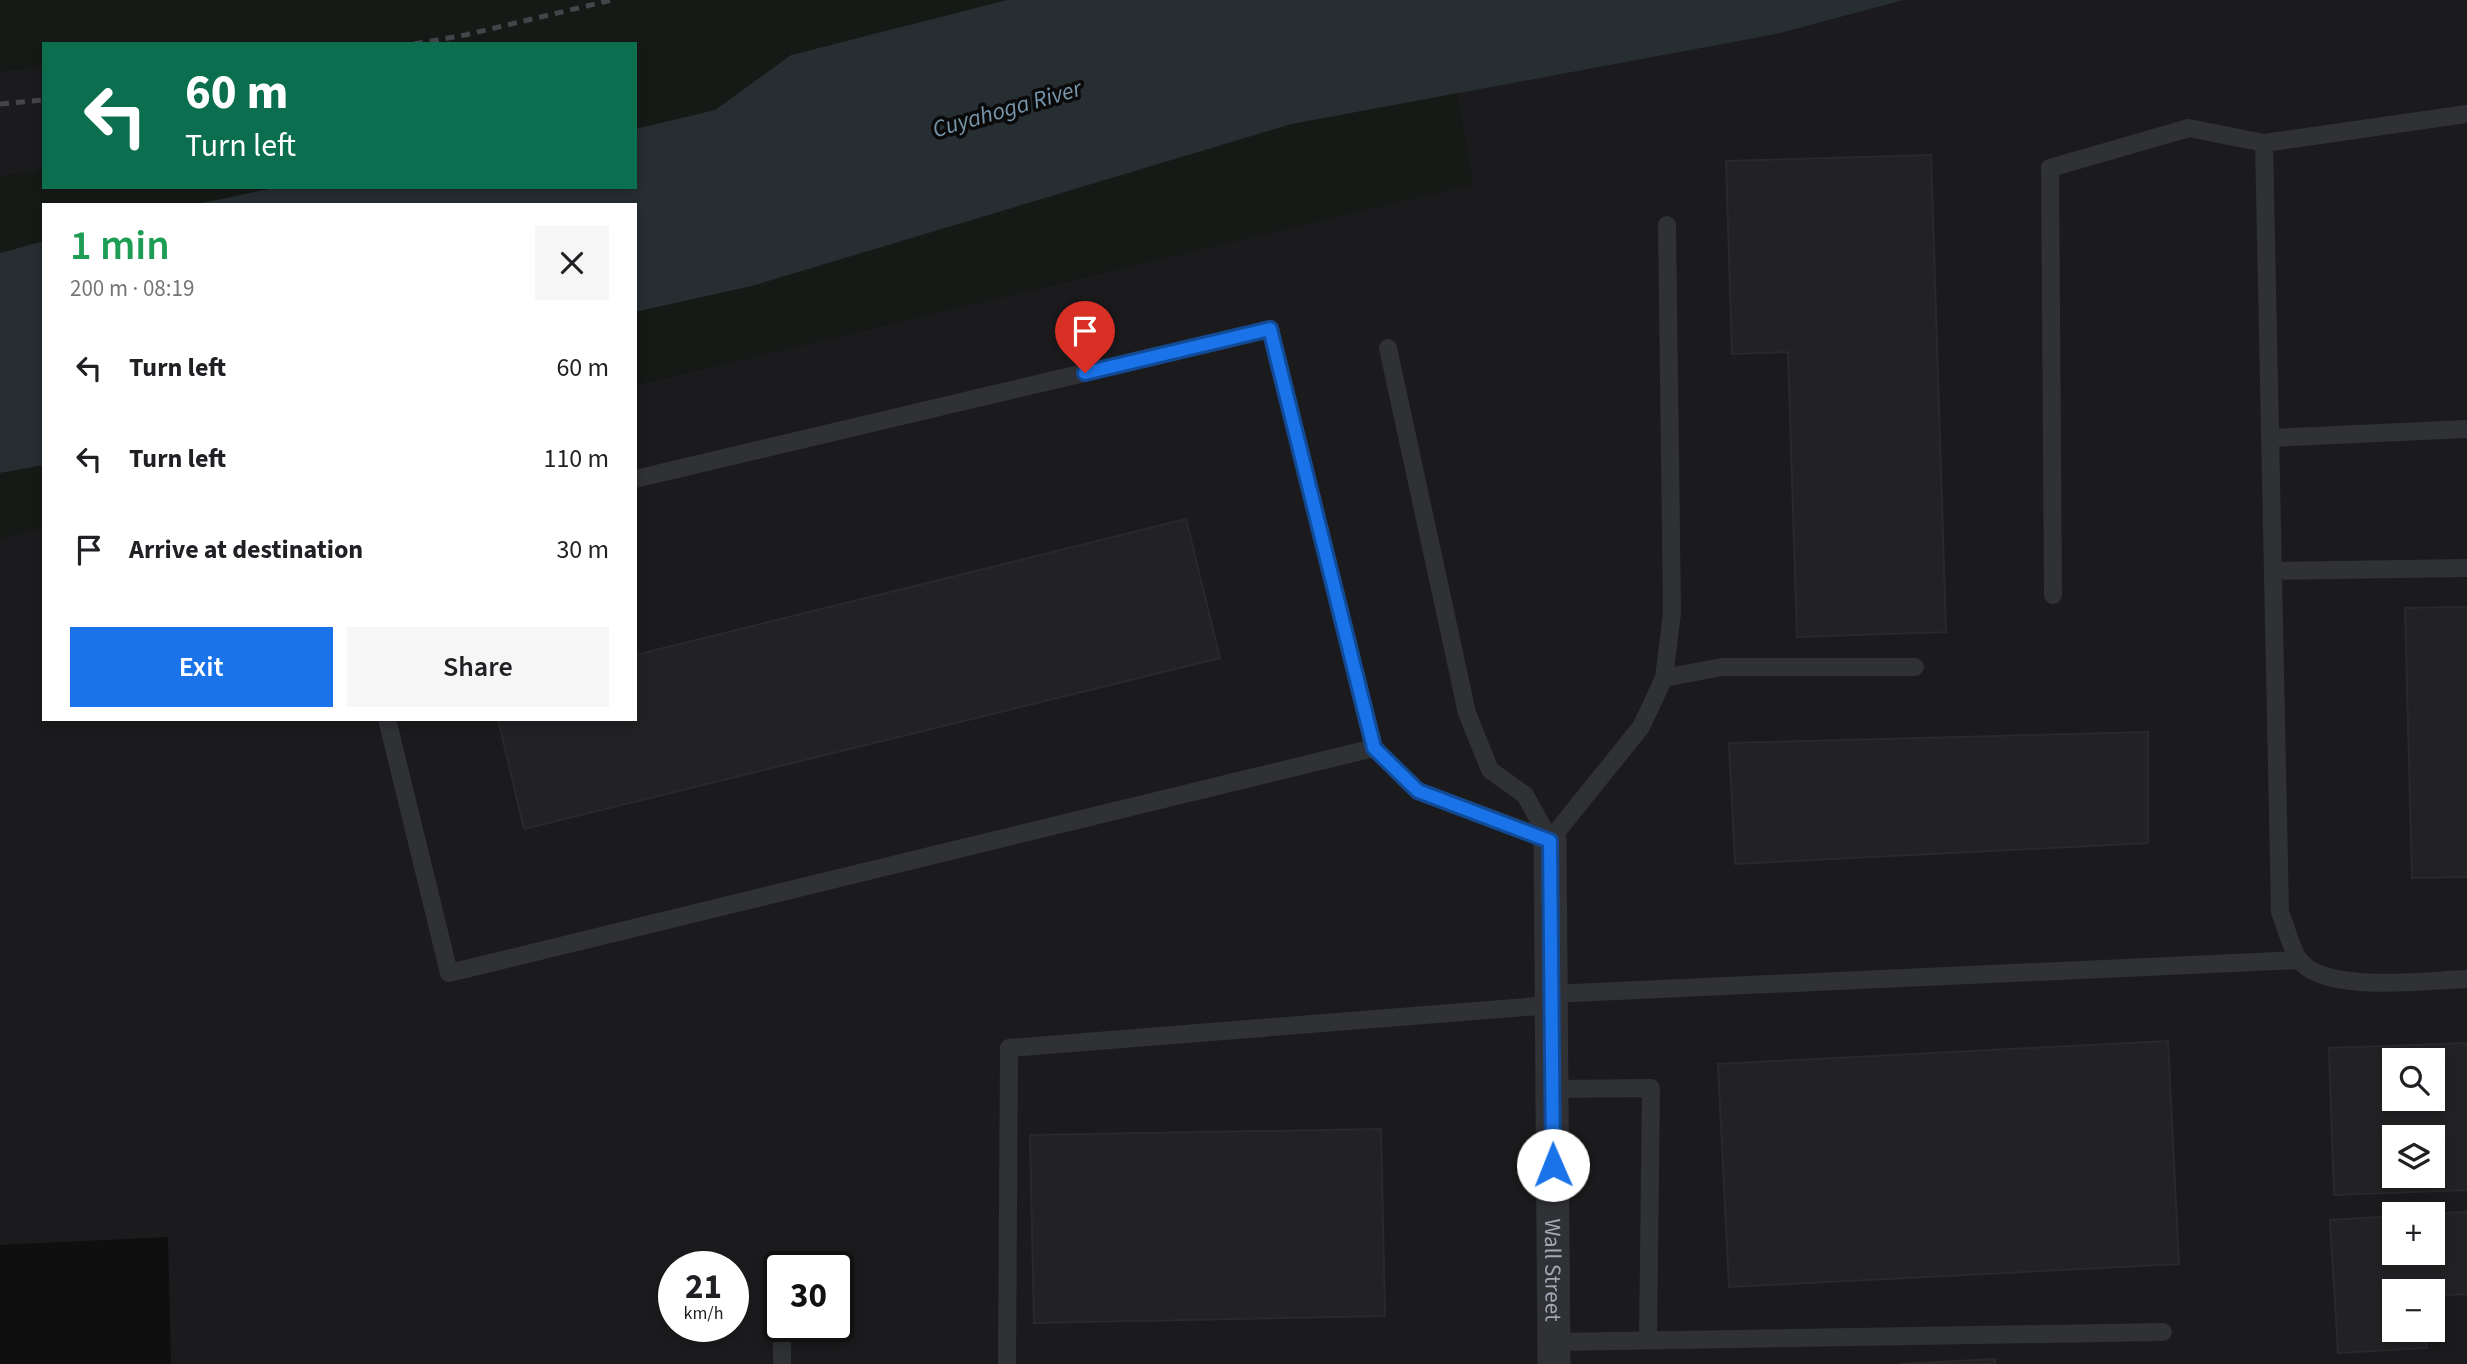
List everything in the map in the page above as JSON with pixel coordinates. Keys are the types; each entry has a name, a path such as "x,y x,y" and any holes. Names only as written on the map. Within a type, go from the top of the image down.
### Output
{"street":[{"name":"Wall Street","path":"1550,841 1554,1353"}],"lane":[{"path":"2053,595 2050,169 2189,128 2264,143 2467,114"},
{"path":"2264,143 2280,912 2299,960"},
{"path":"1550,841 1641,727 1664,678 1672,613 1667,225"},
{"path":"637,480 1270,329 1374,748 1418,791 1550,841"},
{"path":"1388,348 1467,713 1490,770 1525,795 1550,841"},
{"path":"2271,438 2467,429"},
{"path":"2274,571 2467,568"},
{"path":"1664,678 1722,667 1915,667"},
{"path":"387,721 449,973 1374,748"},
{"path":"1007,1364 1009,1048 1551,1000 2299,960 2322,974 2356,984 2467,979"},
{"path":"1552,1089 1651,1088 1648,1340"},
{"path":"1554,1353 1648,1340 2163,1332"},
{"path":"782,1342 782,1364"}],"shaded area":[{"path":"0,0 1007,0 791,55 715,110 637,129 637,42 42,42 42,66 0,71"},
{"path":"1904,0 2467,0 2467,1364 171,1364 168,1237 0,1245 0,538 42,528 42,721 637,721 637,385 1472,184 1457,93 1777,34"},
{"path":"42,66 42,169 0,177 0,71"},
{"path":"1457,93 1473,184 637,385 637,312 752,286 1292,124"},
{"path":"42,169 42,189 269,189 201,203 42,203 42,242 0,253 0,177"},
{"path":"42,465 42,528 0,538 0,473"}],"water":[{"name":"Cuyahoga River","path":"1007,0 1904,0 1777,34 1292,124 752,286 637,312 637,203 201,203 269,189 637,189 637,129 715,110 791,55"},
{"path":"42,242 42,465 0,473 0,253"}],"building":[{"path":"1931,155 1946,632 1797,637 1788,352 1732,354 1726,161"},
{"path":"1186,519 1220,658 524,829 498,721 637,721 637,655"},
{"path":"2467,607 2467,877 2412,878 2405,608"},
{"path":"2148,732 2148,843 1735,864 1729,743"},
{"path":"2168,1041 2179,1264 1729,1287 1718,1064"},
{"path":"2467,1043 2467,1190 2334,1195 2329,1048"},
{"path":"1381,1129 1385,1316 1034,1323 1030,1135"},
{"path":"2467,1212 2467,1294 2445,1295 2445,1279 2382,1279 2382,1342 2427,1342 2427,1348 2338,1353 2330,1220 2382,1217 2382,1265 2445,1265 2445,1213"},
{"path":"1995,1359 1995,1364 1900,1364"}],"railway":[{"path":"425,42 612,0"},
{"path":"0,104 42,100"}],"route":[{"path":"1085,373 1270,329 1374,748 1418,791 1550,841 1553,1165"}]}
